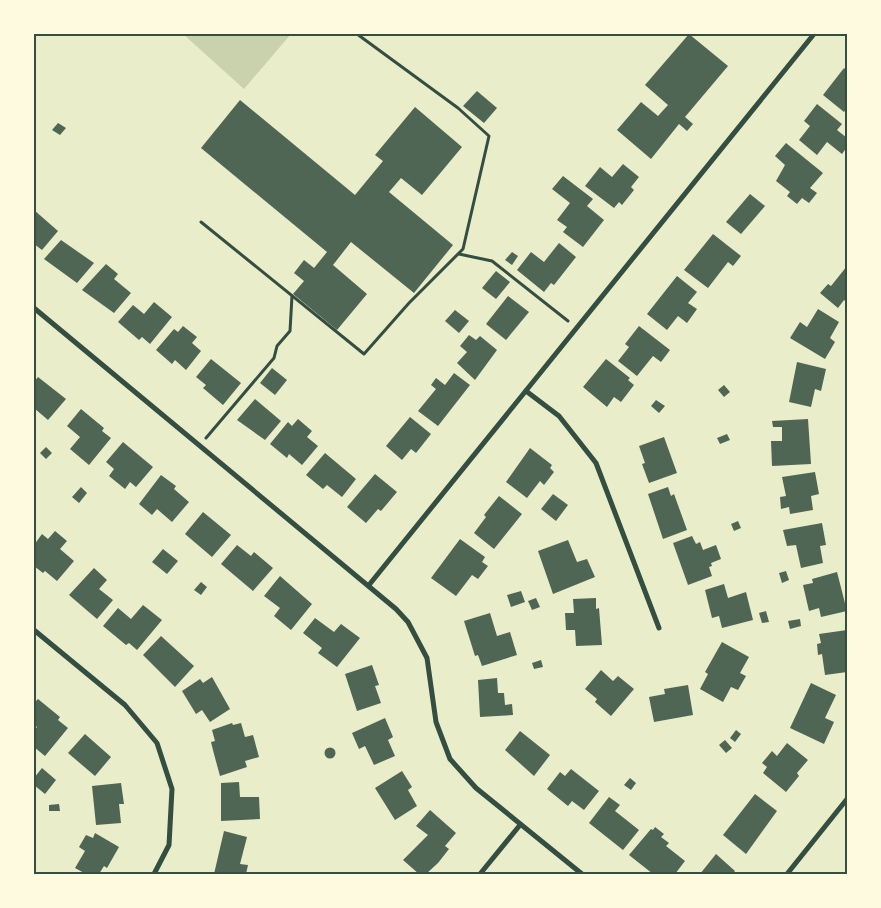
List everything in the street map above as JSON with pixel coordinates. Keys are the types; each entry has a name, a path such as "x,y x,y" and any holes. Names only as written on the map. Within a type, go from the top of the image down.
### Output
{"street":[{"path":"369,585 814,34"},
{"path":"34,308 369,585 408,622 427,658 436,722 450,759 476,788 582,874"},
{"path":"526,391 559,416 596,463 659,628"},
{"path":"34,630 125,705 157,742 172,789 169,845 154,874"},
{"path":"787,874 847,799"},
{"path":"480,874 520,825"}],"path":[{"path":"201,222 364,354 409,303 463,250 489,136 458,108 357,34"},
{"path":"459,254 492,260 576,328"},
{"path":"200,446 274,358 278,346 290,331 292,296"}],"green space":[{"path":"183,34 291,34 244,89"}],"building":[{"path":"689,34 728,66 685,117 693,124 687,131 679,124 651,159 617,130 641,102 658,116 668,105 645,85"},
{"path":"844,68 847,71 847,108 844,112 823,95"},
{"path":"477,91 497,108 484,123 463,106"},
{"path":"240,100 355,195 383,161 375,155 415,107 462,147 422,195 401,178 389,192 453,245 414,293 351,242 333,265 367,294 337,330 293,294 304,281 294,273 304,260 314,268 327,252 201,148"},
{"path":"817,104 842,124 837,130 847,138 847,147 842,154 827,142 817,155 799,140 810,126 804,121"},
{"path":"58,123 66,128 60,135 52,130"},
{"path":"786,143 823,173 810,188 817,193 809,203 802,198 797,204 787,196 790,192 776,181 785,165 775,156"},
{"path":"623,164 639,177 631,187 634,190 622,205 619,202 614,208 585,186 600,167 612,177"},
{"path":"563,176 593,199 587,206 604,220 583,247 563,232 567,227 557,220 570,203 552,189"},
{"path":"750,194 765,206 741,234 726,222"},
{"path":"34,210 58,231 42,250 34,244"},
{"path":"713,234 741,256 733,266 728,262 708,288 684,270"},
{"path":"61,240 94,263 77,283 44,259"},
{"path":"559,243 576,257 554,285 551,283 544,292 517,270 531,252 544,262"},
{"path":"512,252 518,256 512,265 505,260"},
{"path":"106,264 118,274 114,279 131,293 114,313 82,290"},
{"path":"847,266 847,303 844,300 838,308 820,293 828,284 831,286"},
{"path":"496,271 510,282 496,299 482,288"},
{"path":"677,276 697,292 688,303 697,309 687,323 678,316 667,330 647,314"},
{"path":"508,296 529,312 506,340 486,324"},
{"path":"154,302 172,317 150,344 142,337 139,340 118,322 133,305 144,314"},
{"path":"818,309 839,322 830,338 835,342 825,359 790,338 800,322 807,327"},
{"path":"455,310 469,321 459,333 445,321"},
{"path":"183,326 197,337 192,343 201,351 186,370 175,360 172,364 156,350 174,329 178,332"},
{"path":"639,326 670,350 661,362 653,356 637,376 618,361 629,347 625,344"},
{"path":"469,335 476,340 480,336 497,350 475,380 457,363 467,352 460,346"},
{"path":"211,359 241,383 223,405 203,388 206,385 196,377"},
{"path":"606,359 630,378 628,380 634,385 621,402 614,397 607,407 583,387"},
{"path":"797,362 826,369 821,391 815,389 811,407 789,402"},
{"path":"272,368 287,380 275,395 260,383"},
{"path":"454,373 470,385 438,426 418,411 436,389 431,385 436,378 445,385"},
{"path":"38,377 66,399 48,420 34,408 34,382"},
{"path":"724,385 730,392 724,397 718,390"},
{"path":"255,399 281,421 265,440 237,420"},
{"path":"656,400 665,406 659,413 651,406"},
{"path":"81,409 104,428 102,431 111,438 89,465 70,449 80,437 67,426"},
{"path":"410,417 431,434 416,453 411,449 402,460 386,446"},
{"path":"298,419 312,431 307,437 318,446 302,465 289,454 287,458 270,444 288,422 292,426"},
{"path":"808,419 811,464 772,466 771,441 782,441 782,427 773,427 772,421"},
{"path":"727,434 730,440 720,444 717,438"},
{"path":"664,437 677,473 649,483 642,464 645,463 639,446"},
{"path":"123,442 153,467 136,487 130,482 125,489 109,476 114,469 106,462"},
{"path":"46,447 52,453 46,459 40,453"},
{"path":"530,448 552,465 550,468 554,472 544,485 540,481 527,498 506,482"},
{"path":"325,453 356,479 342,497 327,485 323,489 306,475"},
{"path":"815,472 819,494 811,496 813,510 790,514 789,507 781,509 780,497 786,496 782,477"},
{"path":"375,474 397,492 381,511 378,509 366,523 347,507"},
{"path":"161,475 176,486 174,489 189,502 172,522 157,509 152,515 139,504"},
{"path":"81,487 87,493 79,503 72,497"},
{"path":"668,487 671,496 674,494 687,530 663,539 648,494"},
{"path":"553,494 568,505 556,521 541,509"},
{"path":"499,496 522,514 494,549 474,533 486,517 484,515"},
{"path":"203,512 231,535 212,557 185,534"},
{"path":"738,521 741,528 734,531 731,524"},
{"path":"822,523 826,545 820,546 823,563 801,568 796,545 787,546 783,530"},
{"path":"55,531 67,541 60,549 74,561 57,581 45,571 43,573 34,566 34,545 42,534 48,539"},
{"path":"692,536 696,544 700,542 703,550 716,545 721,559 711,563 712,566 709,567 712,576 688,585 673,543"},
{"path":"460,539 485,557 482,562 488,566 478,579 472,575 456,596 431,578"},
{"path":"568,540 577,562 587,559 595,577 553,594 538,551"},
{"path":"237,545 251,556 254,552 273,568 253,591 221,564"},
{"path":"163,549 178,561 167,574 152,562"},
{"path":"94,568 107,580 99,589 113,600 97,619 69,595"},
{"path":"786,571 789,580 782,583 779,573"},
{"path":"837,572 847,611 821,617 819,608 809,611 803,585 813,583 812,579"},
{"path":"280,576 312,604 291,630 274,616 280,608 264,596"},
{"path":"201,582 207,587 201,595 194,590"},
{"path":"724,584 728,598 746,592 753,620 722,628 719,616 712,618 705,590"},
{"path":"521,591 525,602 511,607 507,595"},
{"path":"536,598 540,607 532,610 528,601"},
{"path":"596,598 596,609 599,608 602,645 576,646 575,630 566,630 565,613 574,613 573,599"},
{"path":"143,605 162,620 137,650 129,643 126,645 103,626 118,608 131,619"},
{"path":"766,611 769,622 762,623 759,613"},
{"path":"490,613 497,636 510,632 517,655 482,666 478,655 475,656 464,621"},
{"path":"315,618 334,632 341,624 360,638 337,667 318,653 322,648 303,633"},
{"path":"800,619 801,626 790,629 788,621"},
{"path":"847,630 847,672 825,675 822,654 818,655 817,644 821,643 819,634"},
{"path":"161,636 194,666 175,687 143,655"},
{"path":"722,642 749,657 740,673 746,676 738,690 731,687 723,702 700,689 708,674 705,672"},
{"path":"541,660 543,667 534,669 532,663"},
{"path":"372,665 379,685 375,686 381,703 357,711 345,674"},
{"path":"601,670 613,681 618,676 634,689 611,716 595,702 597,699 585,689"},
{"path":"212,677 230,709 210,722 202,710 196,714 182,691 200,679 203,683"},
{"path":"497,678 498,693 504,693 505,705 512,704 513,715 480,717 478,680"},
{"path":"811,683 836,695 825,718 834,722 824,744 790,728"},
{"path":"688,685 693,715 654,722 649,697 665,694 664,689"},
{"path":"38,699 60,717 58,720 68,728 45,756 34,747 34,731 37,727 34,724 34,703"},
{"path":"385,718 393,737 388,740 395,756 374,765 365,746 359,749 352,733"},
{"path":"232,723 233,725 241,723 245,737 253,735 259,757 245,761 247,767 220,776 211,742 215,741 212,730"},
{"path":"736,730 741,734 735,742 730,738"},
{"path":"520,731 550,755 534,776 505,750"},
{"path":"85,734 111,757 95,776 68,753"},
{"path":"725,740 732,748 726,753 719,745"},
{"path":"787,743 808,760 797,773 799,776 786,792 763,773 767,767 762,763 772,751 777,756"},
{"path":"328,748 332,748 335,753 334,757 328,758 325,755 325,751"},
{"path":"42,768 56,780 45,794 34,785 34,778"},
{"path":"571,769 599,791 584,810 572,801 568,806 547,789 560,772 565,776"},
{"path":"402,771 412,787 408,790 417,806 395,820 375,788"},
{"path":"630,778 636,783 631,790 624,785"},
{"path":"239,782 240,797 259,797 260,819 221,821 221,783"},
{"path":"121,783 124,804 119,804 121,823 96,825 92,786"},
{"path":"755,794 777,811 746,854 723,835"},
{"path":"609,797 620,805 615,811 639,830 623,850 589,823"},
{"path":"59,804 60,811 49,811 49,805"},
{"path":"430,810 456,833 445,846 449,849 438,863 426,874 419,874 403,860 428,835 416,826"},
{"path":"655,827 664,834 661,837 669,843 666,846 685,861 675,874 657,872 653,874 629,855 651,829 653,830"},
{"path":"224,831 247,837 240,864 248,865 246,874 214,874"},
{"path":"95,833 119,847 107,868 104,866 99,874 86,874 75,868 85,851 79,847 86,835 93,838"},
{"path":"716,854 735,871 733,874 700,874"}]}
